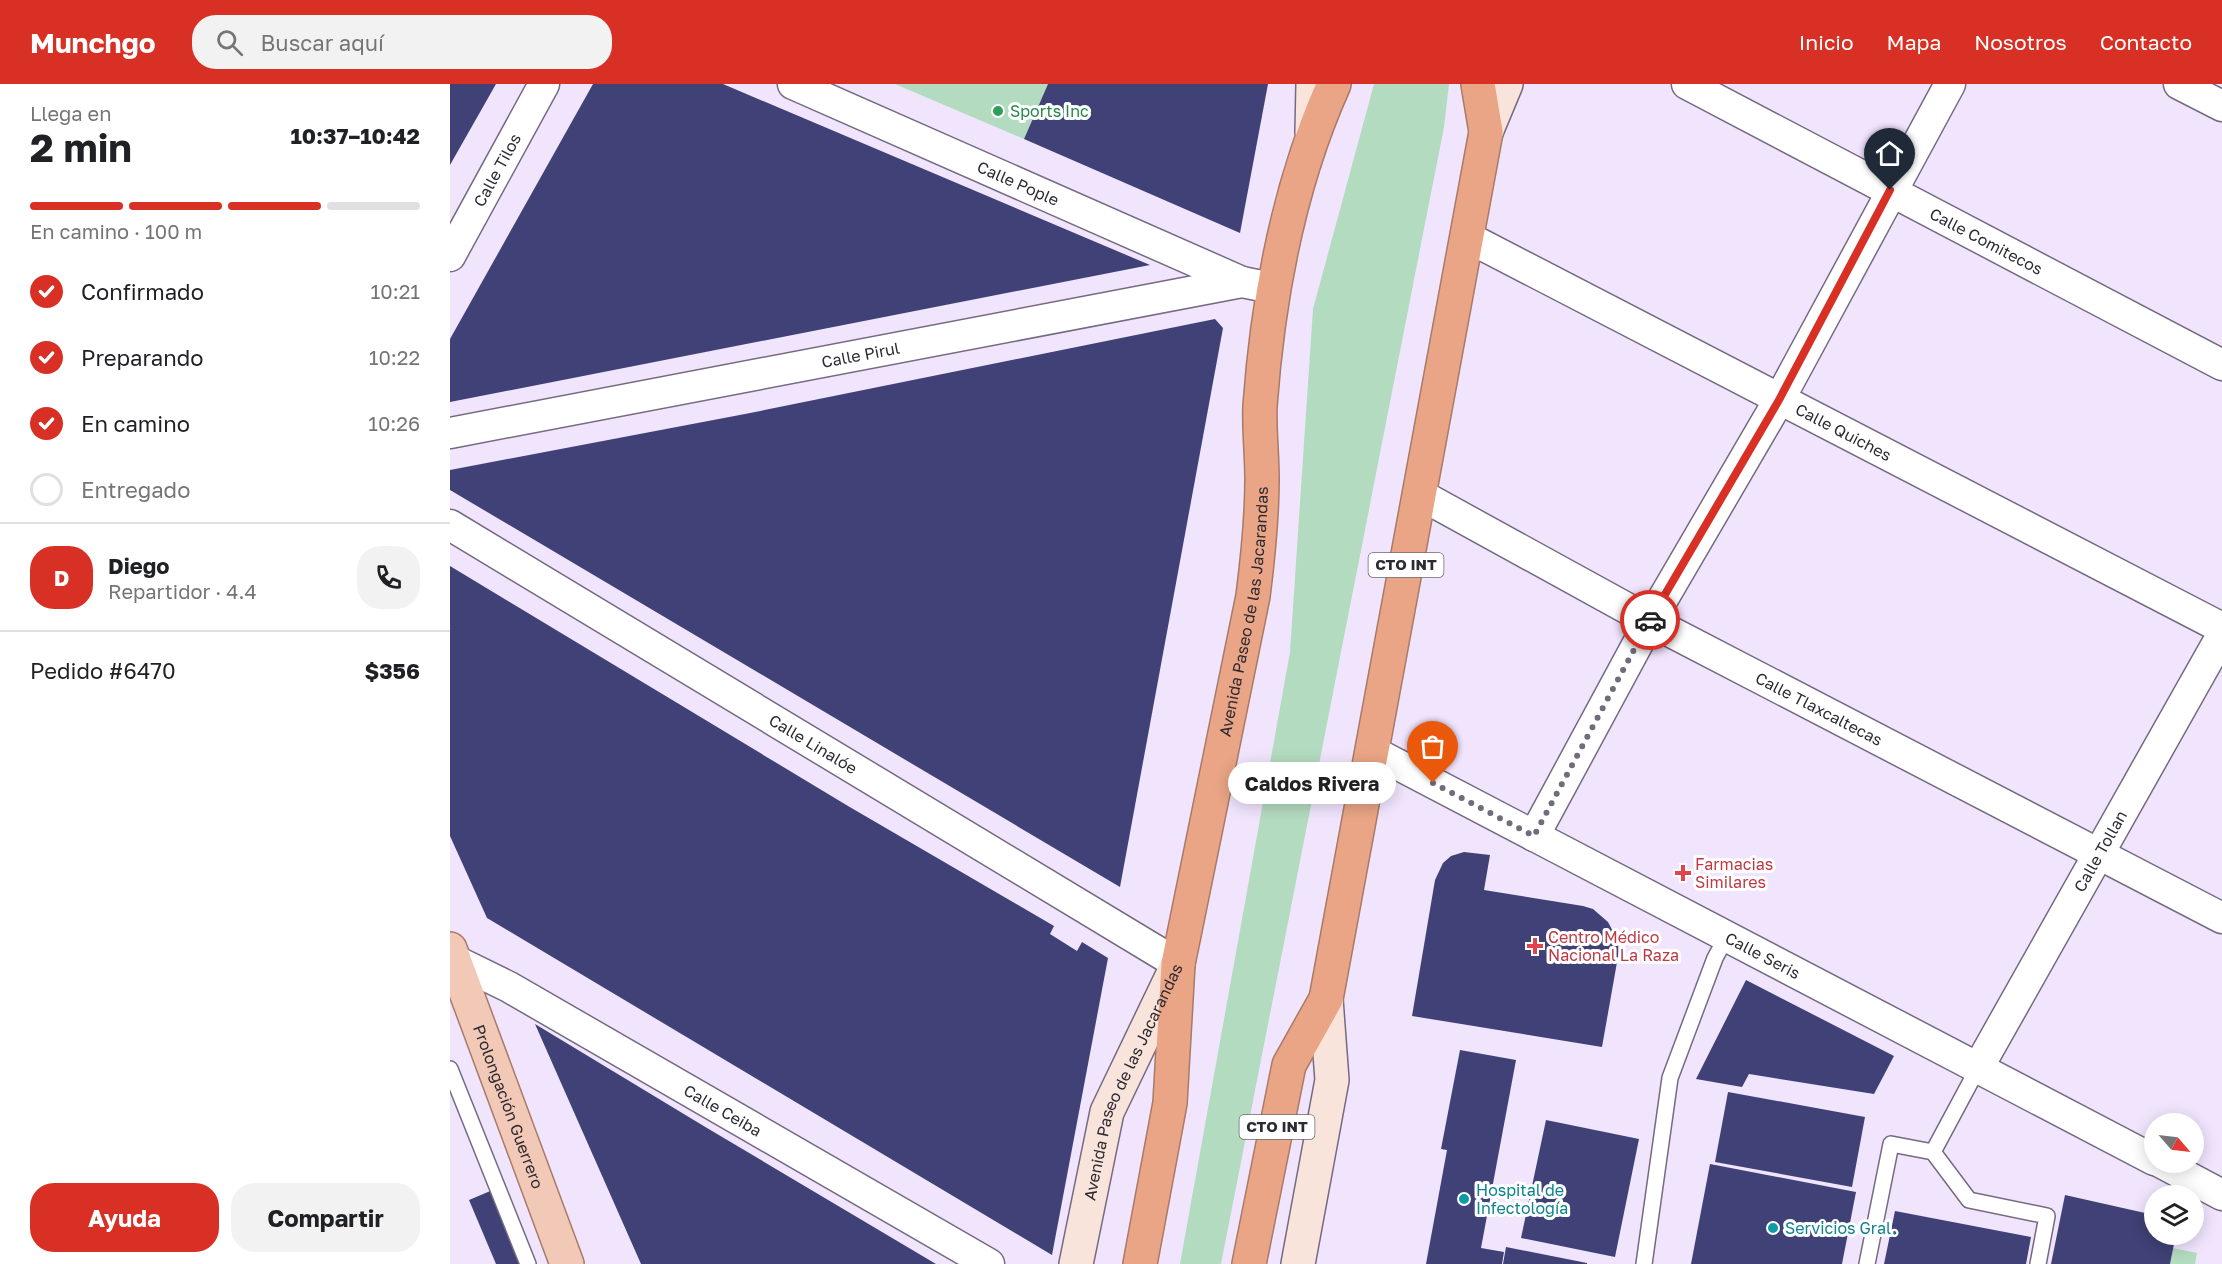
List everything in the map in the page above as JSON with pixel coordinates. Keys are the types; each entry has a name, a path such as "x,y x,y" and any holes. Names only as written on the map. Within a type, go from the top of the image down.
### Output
{"highway":[{"path":"1312,132 1334,84"},
{"name":"CTO INT","path":"1249,1264 1289,1065 1326,999 1486,132 1478,84"},
{"name":"Avenida Paseo de las Jacarandas","path":"1178,964 1253,596 1259,545 1262,479 1257,285 1312,132"},
{"path":"1140,1264 1170,1103 1178,964"}],"main road":[{"name":"Avenida Paseo de las Jacarandas","path":"1312,84 1312,132"},
{"name":"CTO INT","path":"1486,132 1506,84"},
{"name":"Prolongación Guerrero","path":"452,955 562,1251"},
{"name":"Avenida Paseo de las Jacarandas","path":"1077,1264 1107,1112 1178,964"},
{"name":"CTO INT","path":"1298,1264 1332,1080 1326,999"},
{"path":"562,1251 579,1264"}],"street":[{"name":"Calle Tilos","path":"450,256 544,84"},
{"name":"Calle Pople","path":"794,84 1257,285"},
{"name":"Calle Comitecos","path":"1687,84 2222,365"},
{"path":"1534,836 1650,621 1779,400 1890,190 1950,84"},
{"path":"2179,84 2222,106"},
{"name":"Calle Quiches","path":"1467,237 2222,628"},
{"name":"Calle Pirul","path":"450,433 1257,285"},
{"name":"Calle Tlaxcaltecas","path":"1419,494 1650,621 2222,918"},
{"name":"Calle Linalóe","path":"450,525 1178,964"},
{"name":"Calle Tollan","path":"1978,1068 2222,635"},
{"name":"Calle Seris","path":"1372,751 2144,1155"},
{"name":"Calle Ceiba","path":"452,955 989,1264"},
{"path":"2181,1173 2222,1195"}],"lane":[{"path":"1644,1264 1670,1078 1715,958 1727,936"},
{"path":"1934,1152 1978,1068"},
{"path":"450,1070 528,1264"},
{"path":"1867,1264 1891,1144 1934,1152 1969,1200 2047,1216 2038,1264"}],"green space":[{"name":"Sports Inc","path":"895,84 1048,84 1024,139"},
{"path":"1374,84 1449,84 1444,127 1221,1264 1180,1264 1290,652 1313,309"},
{"path":"2173,1248 2197,1253 2195,1264 2170,1264"}],"building":[{"path":"450,84 496,84 450,165"},
{"path":"593,84 723,84 1150,265 450,402 450,339"},
{"path":"1048,84 1268,84 1240,233 1024,139"},
{"path":"1215,319 1223,328 1120,887 450,490 450,470 745,414"},
{"path":"450,566 848,806 1054,926 1050,934 1077,951 1082,942 1108,958 1052,1255 487,918 450,836"},
{"path":"1464,852 1490,855 1484,890 1583,906 1593,909 1608,922 1617,939 1619,951 1602,1047 1412,1016 1435,880 1443,863 1451,856"},
{"path":"1746,980 1894,1056 1874,1094 1749,1074 1742,1087 1696,1079"},
{"path":"535,1024 707,1128 936,1264 641,1264"},
{"name":"Hospital de Infectología","path":"1460,1050 1516,1060 1481,1248 1504,1252 1502,1264 1426,1264 1447,1150 1441,1149"},
{"path":"1728,1092 1865,1117 1852,1187 1715,1162"},
{"path":"1546,1120 1639,1139 1615,1257 1521,1238"},
{"name":"Servicios Gral.","path":"1710,1164 1856,1192 1842,1264 1691,1264"},
{"path":"495,1189 525,1264 496,1264 469,1200"},
{"path":"2065,1195 2144,1213 2144,1245 2174,1245 2170,1264 2051,1264"},
{"path":"1895,1211 2031,1237 2026,1264 1884,1264"},
{"path":"1506,1247 1587,1263 1587,1264 1503,1264"}],"way so far":[{"path":"1433,783 1534,836 1650,620"}],"place":[{"name":"Sports Inc","path":"998,111"},
{"name":"Caldos Rivera","path":"1433,783"},
{"name":"Farmacias Similares","path":"1683,873"},
{"name":"Centro Médico Nacional La Raza","path":"1535,946"},
{"name":"Hospital de Infectología","path":"1464,1199"},
{"name":"Servicios Gral.","path":"1773,1228"}],"route":[{"path":"1650,620 1779,400 1890,190"}]}
